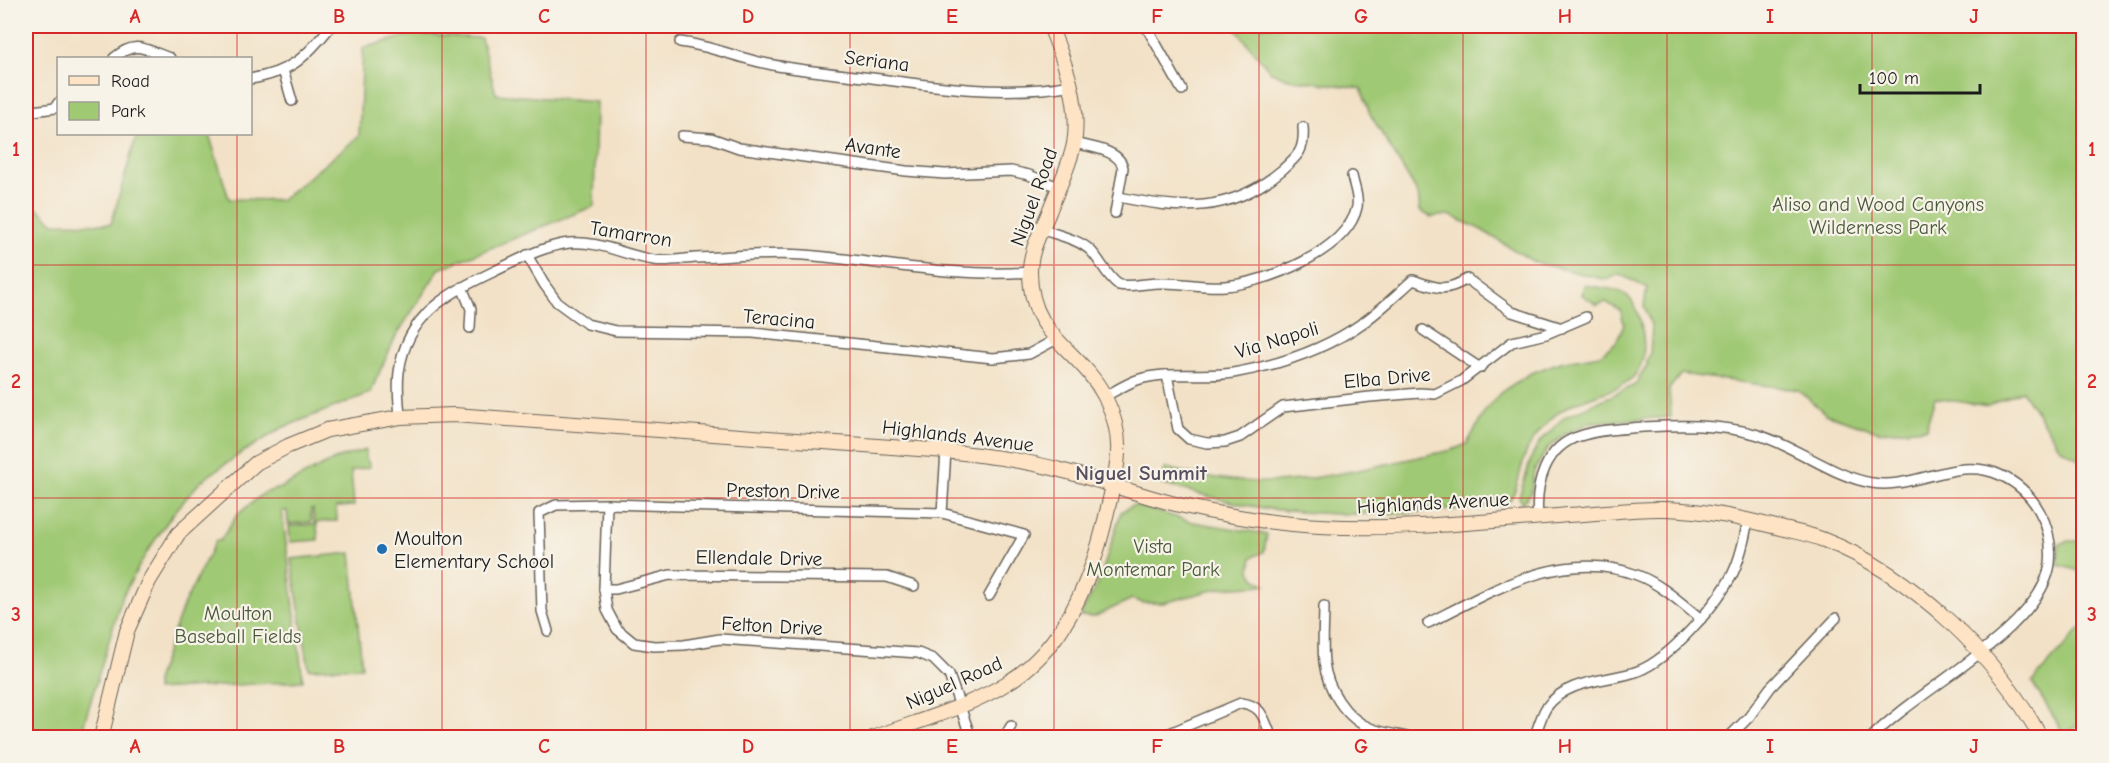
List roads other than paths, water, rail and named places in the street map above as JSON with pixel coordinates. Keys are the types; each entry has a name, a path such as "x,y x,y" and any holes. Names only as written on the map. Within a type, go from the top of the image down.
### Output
{"main road":[{"name":"Niguel Road","path":"873,738 961,706 1007,684 1029,668 1047,650 1072,615 1101,541 1119,450 1115,421 1096,383 1081,364 1055,340 1043,323 1037,309 1030,272 1032,251 1066,172 1074,143 1075,116 1072,85 1050,26"},
{"name":"Highlands Avenue","path":"102,738 127,631 148,581 178,534 256,463 288,446 327,430 400,417 454,415 946,451 1010,459 1065,471 1113,487 1184,506 1251,518 1319,526 1395,527 1665,509 1748,519 1823,539 1861,557 1902,583 1982,652 2022,704 2041,738"}],"street":[{"path":"252,78 283,69 301,60 331,26"},
{"path":"1146,26 1182,90"},
{"name":"Seriana","path":"680,42 705,45 732,56 772,65 946,88 1042,90 1072,85"},
{"path":"116,57 132,46 168,57"},
{"path":"283,69 292,101"},
{"path":"26,112 55,108 57,105"},
{"path":"1119,197 1164,206 1186,206 1213,204 1248,193 1296,158 1304,144 1303,127"},
{"name":"Avante","path":"682,136 711,138 739,148 906,171 945,174 1011,171 1029,175 1058,187"},
{"path":"1074,143 1116,156 1122,162 1124,168 1115,213"},
{"path":"1041,229 1082,244 1091,251 1106,273 1119,285 1162,283 1230,286 1270,276 1288,268 1323,249 1346,230 1352,223 1358,202 1352,176"},
{"name":"Tamarron","path":"400,417 399,375 407,341 416,324 429,310 462,287 527,255 547,248 571,243 595,245 654,260 802,255 964,273 998,275 1030,272"},
{"name":"Teracina","path":"527,255 557,302 588,324 616,331 753,333 993,358 1029,354 1055,340"},
{"name":"Via Napoli","path":"1104,397 1136,380 1167,375 1231,373 1271,365 1329,344 1365,322 1413,280 1444,289 1467,279 1512,312 1562,328"},
{"path":"462,287 471,309 470,328"},
{"name":"Elba Drive","path":"1167,375 1178,429 1182,435 1207,443 1225,442 1240,437 1283,407 1370,397 1436,394 1455,385 1480,368 1512,342 1562,328 1586,317"},
{"path":"1424,330 1480,368"},
{"path":"1538,517 1536,500 1540,478 1547,463 1559,448 1577,436 1600,431 1682,424 1703,425 1755,434 1783,444 1846,475 1870,483 1892,485 1954,468 1978,468 1999,474 2017,484 2034,501 2045,521 2050,564 2043,585 2031,605 1982,652 1886,722 1871,738"},
{"path":"942,513 946,451"},
{"name":"Preston Drive","path":"548,631 542,611 539,513 556,505 607,504 942,513 1024,535 989,596"},
{"name":"Felton Drive","path":"607,504 604,589 607,610 617,629 634,643 654,646 684,645 720,639 918,653 933,659 949,675 971,738"},
{"path":"1534,738 1546,708 1557,697 1579,685 1638,671 1661,660 1701,619 1733,573 1745,538 1748,519"},
{"path":"1428,622 1521,578 1591,565 1636,575 1658,586 1701,619"},
{"name":"Ellendale Drive","path":"604,589 616,589 670,575 887,577 914,586"},
{"path":"1324,606 1324,661 1328,681 1342,705 1352,717 1370,728 1411,738"},
{"path":"1728,738 1749,717 1770,688 1836,618"},
{"path":"1158,738 1241,703 1252,704 1259,709 1272,738"},
{"path":"1004,738 1011,726"}],"place":[{"name":"Moulton Elementary School","path":"382,549"}],"district":[{"name":"Niguel Summit","path":"1141,473"}],"park label":[{"name":"Aliso and Wood Canyons Wilderness Park","path":"1878,216"},
{"name":"Vista Montemar Park","path":"1153,558"},
{"name":"Moulton Baseball Fields","path":"238,624"}]}
